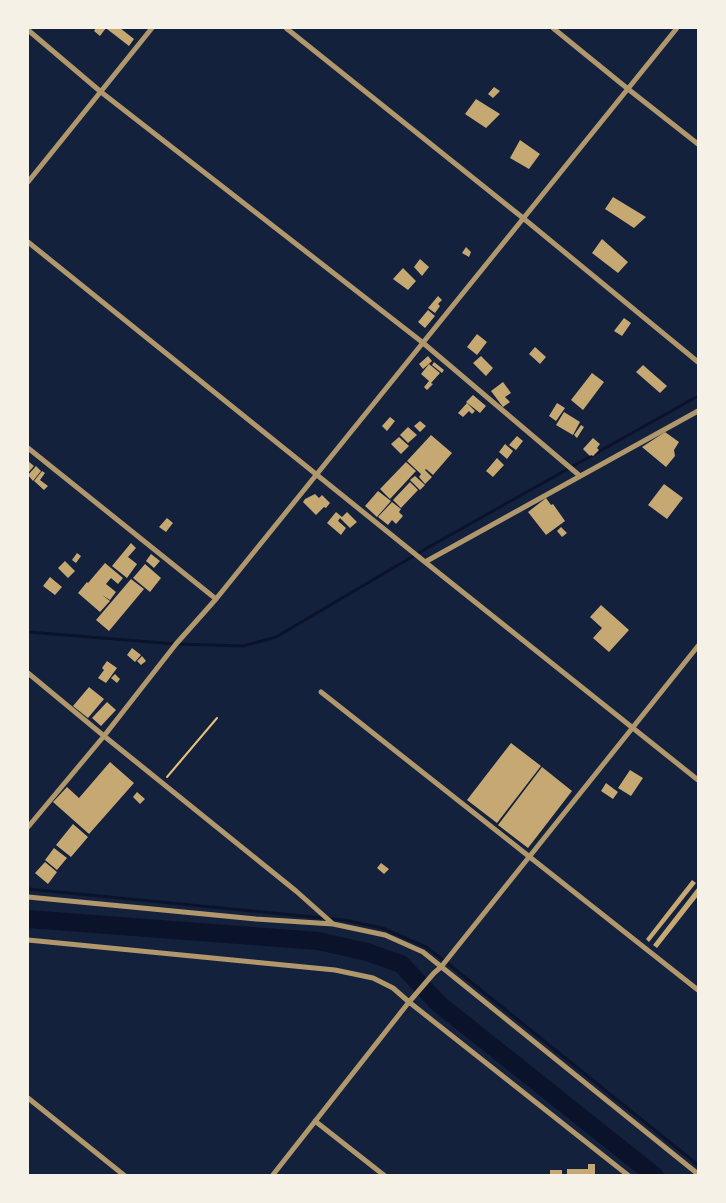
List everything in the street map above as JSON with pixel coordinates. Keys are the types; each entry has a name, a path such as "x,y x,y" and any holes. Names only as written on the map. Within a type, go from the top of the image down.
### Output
{"street":[{"path":"28,182 152,28"},
{"path":"286,28 523,218 698,362"},
{"path":"553,28 698,144"},
{"path":"28,827 104,736 176,644 216,599 677,28"},
{"path":"28,30 101,92 422,342 580,476"},
{"path":"28,242 419,558 698,780"},
{"path":"425,562 698,411"},
{"path":"28,448 216,599"},
{"path":"272,1176 411,1000 441,967 698,646"},
{"path":"28,673 296,891 333,924"},
{"path":"321,692 698,990"},
{"path":"28,898 256,919 333,924 385,935 423,952 698,1174"},
{"path":"28,940 336,970 373,978 411,1000 628,1176"},
{"path":"28,1098 124,1176"},
{"path":"315,1121 385,1176"}],"path":[{"path":"162,783 217,718"}],"building":[{"path":"96,28 106,28 100,36 94,31"},
{"path":"108,28 120,28 134,39 129,46"},
{"path":"494,87 500,91 493,98 488,94"},
{"path":"476,99 500,114 486,128 465,114"},
{"path":"520,140 540,154 529,169 510,158"},
{"path":"613,197 646,217 634,228 605,209"},
{"path":"602,239 628,262 618,273 592,253"},
{"path":"466,247 471,252 469,257 462,253"},
{"path":"420,259 429,267 422,276 414,267"},
{"path":"403,268 416,281 408,290 393,279"},
{"path":"438,296 442,300 438,304 440,306 435,313 428,308"},
{"path":"428,310 435,316 425,328 418,322"},
{"path":"624,318 631,323 622,336 614,331"},
{"path":"477,334 487,342 477,355 467,347"},
{"path":"535,347 546,357 540,364 529,354"},
{"path":"428,356 432,361 423,369 419,364"},
{"path":"481,356 493,368 486,376 473,363"},
{"path":"434,362 444,370 442,373 432,365"},
{"path":"429,364 440,373 427,390 424,387 429,381 421,374"},
{"path":"643,365 667,386 660,393 636,372"},
{"path":"592,373 604,382 583,410 571,400"},
{"path":"503,382 511,393 505,397 510,402 503,407 491,391"},
{"path":"473,395 486,406 480,413 466,402"},
{"path":"467,403 475,411 472,414 469,411 463,417 458,413"},
{"path":"557,403 565,408 556,421 549,416"},
{"path":"564,412 580,422 573,435 556,425"},
{"path":"390,417 395,421 387,431 382,426"},
{"path":"420,421 426,426 420,432 414,426"},
{"path":"581,425 584,427 577,438 574,435"},
{"path":"408,427 417,435 408,443 400,435"},
{"path":"665,432 679,442 674,450 675,456 666,467 642,447"},
{"path":"431,435 452,453 433,475 425,470 432,477 425,484 419,477 421,474 407,461"},
{"path":"517,436 523,441 516,450 509,445"},
{"path":"399,437 409,446 401,454 391,444"},
{"path":"593,438 600,444 597,448 599,450 593,456 590,456 583,449"},
{"path":"505,444 513,451 507,459 499,452"},
{"path":"497,458 504,465 493,477 486,471"},
{"path":"28,461 34,466 28,473"},
{"path":"406,462 416,471 390,499 380,489"},
{"path":"36,466 41,471 33,481 28,475"},
{"path":"42,471 45,473 40,480 48,486 44,490 34,481"},
{"path":"415,476 425,485 420,490 410,480"},
{"path":"410,482 418,490 401,508 393,500"},
{"path":"664,484 683,498 667,519 648,505"},
{"path":"378,491 391,501 377,517 365,506"},
{"path":"315,494 319,498 322,495 330,503 316,515 303,502"},
{"path":"546,498 551,505 553,504 565,521 546,535 528,512"},
{"path":"392,502 401,509 399,512 403,516 396,524 392,520 388,525 378,517"},
{"path":"336,512 342,517 347,512 357,522 350,528 340,518 338,521 346,528 341,535 327,523"},
{"path":"167,518 173,523 166,532 159,527"},
{"path":"561,527 567,533 562,537 557,531"},
{"path":"131,543 136,548 128,557 137,564 127,578 112,566"},
{"path":"77,553 81,556 76,563 72,560"},
{"path":"151,554 160,561 154,568 146,561"},
{"path":"65,561 75,571 68,578 58,568"},
{"path":"105,563 123,578 118,584 111,578 106,584 116,592 110,600 102,595 110,601 100,612 78,593"},
{"path":"145,564 161,578 150,592 133,578"},
{"path":"50,577 62,587 55,595 43,586"},
{"path":"131,579 144,589 109,631 96,620"},
{"path":"601,605 629,630 609,652 593,638 602,628 590,617"},
{"path":"132,648 141,655 135,662 127,655"},
{"path":"142,656 146,661 141,665 137,661"},
{"path":"107,661 117,668 106,683 98,678 104,670 102,668"},
{"path":"115,674 120,679 117,683 111,678"},
{"path":"89,687 104,699 88,718 73,706"},
{"path":"107,702 116,710 101,726 92,718"},
{"path":"511,743 541,766 497,823 467,800"},
{"path":"110,762 134,783 89,834 53,802 67,787 79,798"},
{"path":"542,767 572,791 528,848 498,825"},
{"path":"630,770 643,778 631,796 618,788"},
{"path":"606,783 618,792 613,799 601,791"},
{"path":"137,792 145,799 140,804 133,797"},
{"path":"73,824 88,837 71,857 56,845"},
{"path":"54,848 67,858 57,870 45,860"},
{"path":"45,862 57,872 48,884 35,873"},
{"path":"381,863 389,869 384,874 377,868"},
{"path":"692,880 696,883 649,942 646,939"},
{"path":"698,887 698,896 657,948 653,945"},
{"path":"588,1164 595,1164 595,1176 567,1176 567,1169 588,1169"},
{"path":"550,1170 562,1170 562,1176 550,1176"}],"waterway":[{"path":"28,632 176,644 243,646 276,637 427,548 698,396"},
{"path":"28,889 344,920 382,928 426,947 698,1165"},
{"path":"28,919 318,941 367,952 401,964 439,1004 655,1176"}]}
